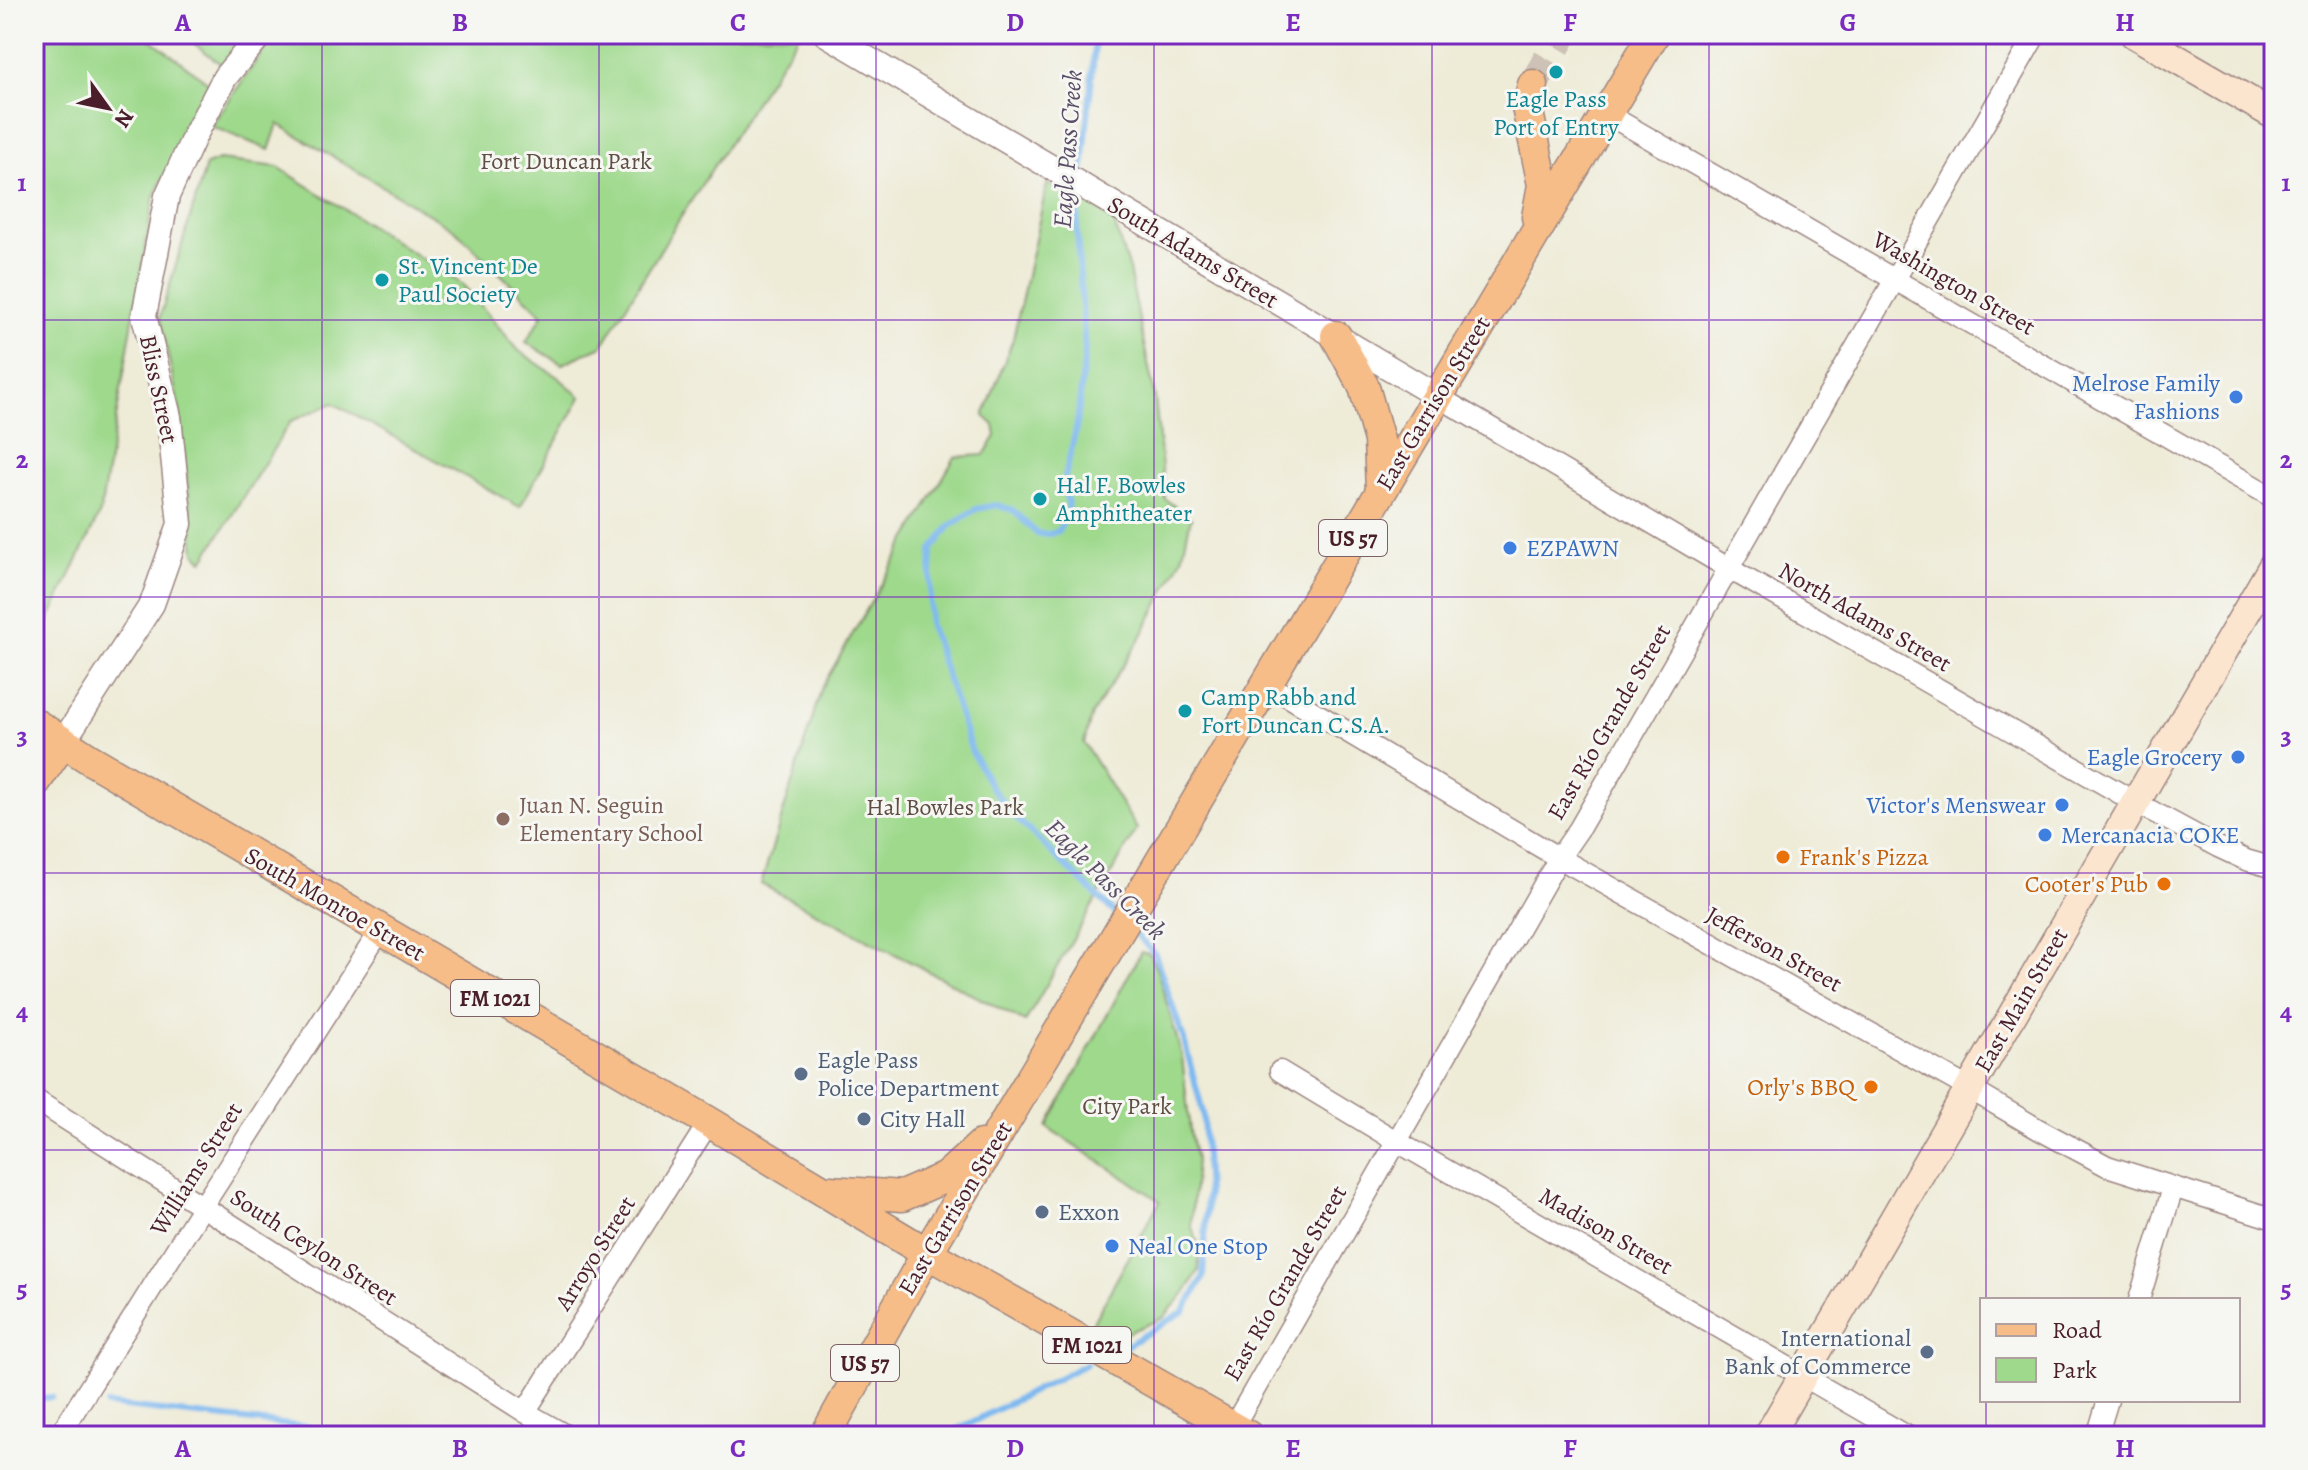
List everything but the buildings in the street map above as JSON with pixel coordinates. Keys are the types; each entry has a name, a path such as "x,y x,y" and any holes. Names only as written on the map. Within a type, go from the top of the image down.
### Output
{"main road":[{"name":"East Garrison Street","path":"825,1436 927,1253 1654,34"},
{"path":"2134,34 2274,115"},
{"name":"US 57","path":"1533,85 1527,107 1543,185 1533,234"},
{"path":"1336,336 1364,387 1379,440 1381,491"},
{"name":"East Main Street","path":"1768,1436 2274,564"},
{"name":"South Monroe Street","path":"34,723 927,1253"},
{"path":"34,784 63,742"},
{"path":"824,1190 902,1196 946,1177 1006,1122"},
{"name":"FM 1021","path":"927,1253 1236,1433"}],"street":[{"name":"Bliss Street","path":"63,742 152,604 180,524 169,417 144,316 167,196 225,77 261,34"},
{"name":"South Adams Street","path":"826,34 1437,396"},
{"name":"East Río Grande Street","path":"1236,1433 1396,1141 2036,34"},
{"name":"Washington Street","path":"1607,114 2274,498"},
{"name":"North Adams Street","path":"1437,396 2135,802 2218,847 2274,868"},
{"name":"Jefferson Street","path":"1267,684 1559,858 2107,1166 2274,1219"},
{"name":"Williams Street","path":"64,1434 203,1206 380,931"},
{"name":"Madison Street","path":"1280,1071 1907,1436"},
{"name":"South Ceylon Street","path":"34,1099 567,1436"},
{"name":"Arroyo Street","path":"525,1412 709,1122"},
{"path":"2140,1298 2173,1188"},
{"path":"2097,1436 2107,1402"}],"green space":[{"path":"34,34 144,34 210,84 154,196 100,513 44,630 34,625"},
{"path":"182,34 260,34 230,71"},
{"name":"Fort Duncan Park","path":"275,34 799,34 602,346 562,364 526,342 543,315 455,230 278,124 269,150 211,126"},
{"path":"219,160 278,167 463,285 519,351 581,397 520,507 333,403 291,421 203,561 195,552 179,408 160,317 206,165"},
{"name":"Hal Bowles Park","path":"1047,184 1112,216 1129,270 1155,398 1165,499 1191,518 1182,558 1140,639 1092,714 1084,743 1137,829 1025,1022 761,884 822,687 955,457 984,455 996,436 994,425 984,416 1013,339"},
{"name":"City Park","path":"1141,952 1149,954 1157,970 1182,1056 1196,1160 1191,1225 1198,1243 1199,1270 1186,1292 1163,1318 1115,1338 1092,1324 1160,1201 1047,1127"}],"waterway":[{"name":"Eagle Pass Creek","path":"1082,178 1096,34"},
{"name":"Eagle Pass Creek","path":"1079,193 1077,233 1085,350 1077,424 1063,486 1068,514 1058,531 1050,534 1037,534 1013,510 996,505 976,509 950,526 932,550 929,623 972,752 991,787 1015,817 1118,916"},
{"name":"Eagle Pass Creek","path":"1126,1346 1184,1311 1203,1278 1207,1194 1203,1113 1184,1040 1155,954 1131,929"},
{"name":"Eagle Pass Creek","path":"945,1436 1086,1364"},
{"path":"34,1399 52,1397"},
{"path":"107,1405 308,1427 328,1436"}],"tunnel":[{"path":"1533,85 1563,34"}],"railway":[{"path":"34,1430 44,1436"}],"place":[{"name":"Eagle Pass Port of Entry","path":"1556,72"},
{"name":"St. Vincent De Paul Society","path":"382,280"},
{"name":"Melrose Family Fashions","path":"2236,397"},
{"name":"Hal F. Bowles Amphitheater","path":"1040,499"},
{"name":"EZPAWN","path":"1510,548"},
{"name":"Camp Rabb and Fort Duncan C.S.A.","path":"1185,711"},
{"name":"Eagle Grocery","path":"2238,757"},
{"name":"Victor's Menswear","path":"2062,805"},
{"name":"Juan N. Seguin Elementary School","path":"503,819"},
{"name":"Mercanacia COKE","path":"2045,835"},
{"name":"Frank's Pizza","path":"1783,857"},
{"name":"Cooter's Pub","path":"2164,884"},
{"name":"Eagle Pass Police Department","path":"801,1074"},
{"name":"Orly's BBQ","path":"1871,1087"},
{"name":"City Hall","path":"864,1119"},
{"name":"Exxon","path":"1042,1212"},
{"name":"Neal One Stop","path":"1112,1246"},
{"name":"International Bank of Commerce","path":"1927,1352"}]}
